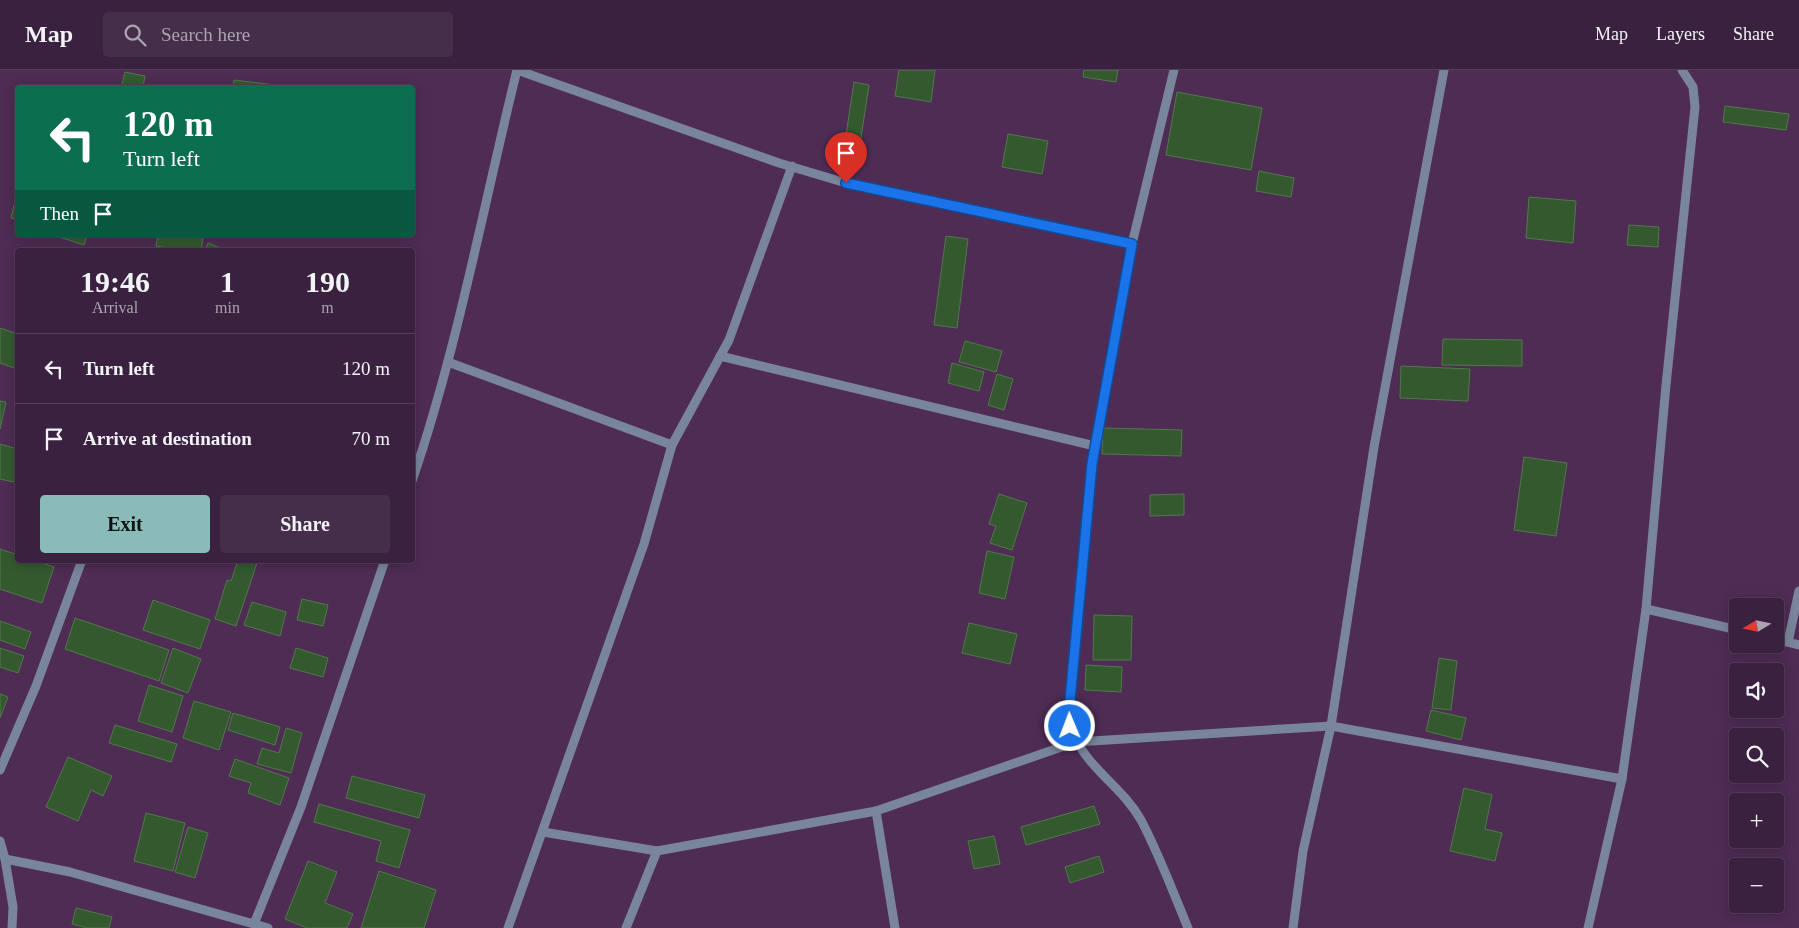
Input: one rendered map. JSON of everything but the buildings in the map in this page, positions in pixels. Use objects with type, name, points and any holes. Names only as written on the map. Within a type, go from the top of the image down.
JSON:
[{"type":"street","points":[[415,472],[430,430],[448,362],[517,70],[846,183],[1132,244]]},
{"type":"street","points":[[1174,70],[1132,244],[1095,446],[1069,711],[1070,726],[1076,742],[1104,778],[1124,797],[1140,818],[1188,928]]},
{"type":"street","points":[[1293,928],[1303,851],[1330,726],[1374,447],[1444,70]]},
{"type":"street","points":[[1588,928],[1622,779],[1646,609],[1666,385],[1695,107],[1693,88],[1682,70]]},
{"type":"street","points":[[508,928],[525,875],[543,832],[644,544],[672,445],[729,340],[792,166]]},
{"type":"street","points":[[720,356],[1095,446]]},
{"type":"street","points":[[448,362],[672,445]]},
{"type":"street","points":[[0,770],[36,686],[81,563]]},
{"type":"street","points":[[254,924],[301,807],[385,563]]},
{"type":"street","points":[[1788,642],[1799,591]]},
{"type":"street","points":[[1646,609],[1729,628]]},
{"type":"street","points":[[1784,641],[1799,645]]},
{"type":"street","points":[[543,832],[657,851],[876,811],[1076,742],[1330,726],[1622,779]]},
{"type":"street","points":[[876,811],[895,928]]},
{"type":"street","points":[[0,841],[13,907],[12,928]]},
{"type":"street","points":[[626,928],[657,851]]},
{"type":"street","points":[[2,858],[70,872],[268,928]]},
{"type":"route","points":[[846,183],[1107,237],[1132,244],[1092,464],[1069,711],[1070,726]]}]
